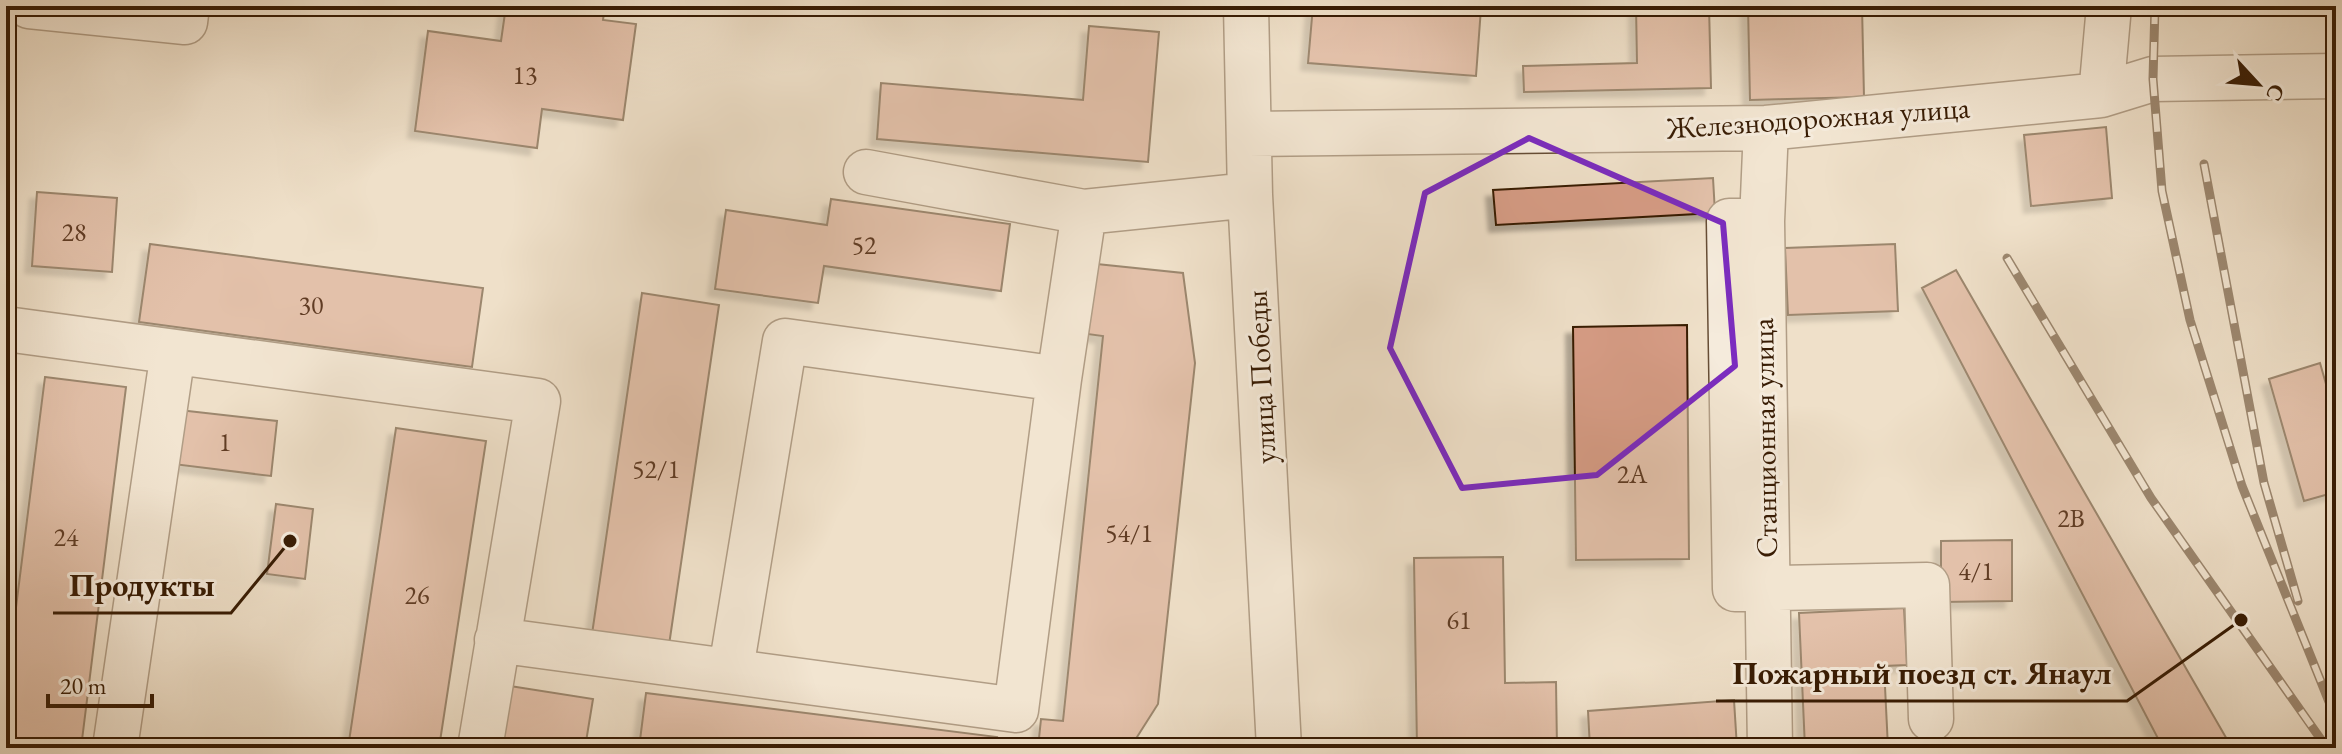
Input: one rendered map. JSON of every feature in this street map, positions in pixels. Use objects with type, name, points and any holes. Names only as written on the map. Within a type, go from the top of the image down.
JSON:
[{"type":"street","points":[[29,6],[185,22],[187,6]]},
{"type":"street","name":"улица Победы","points":[[1246,6],[1250,195],[1279,748]]},
{"type":"street","points":[[2101,95],[2109,6]]},
{"type":"street","name":"Железнодорожная улица","points":[[1249,134],[1766,128],[2101,95],[2153,79],[2336,76]]},
{"type":"street","name":"Станционная улица","points":[[1766,128],[1762,221],[1770,748]]},
{"type":"street","points":[[866,172],[1084,212],[1250,195]]},
{"type":"street","points":[[497,640],[731,669],[1016,710],[1084,212]]},
{"type":"street","points":[[6,329],[538,401],[480,748]]},
{"type":"street","points":[[731,669],[785,341],[1059,379]]},
{"type":"street","points":[[115,748],[173,352]]},
{"type":"street","points":[[1766,588],[1927,585],[1931,719]]},
{"type":"highlighted area","points":[[1529,138],[1723,223],[1735,366],[1597,475],[1462,488],[1390,348],[1425,193]]},
{"type":"building","points":[[506,6],[605,6],[603,20],[636,24],[623,120],[542,109],[537,148],[415,131],[428,31],[501,41]]},
{"type":"building","points":[[1313,6],[1481,8],[1476,76],[1308,63]]},
{"type":"building","points":[[1636,6],[1709,6],[1711,88],[1524,92],[1523,66],[1637,63]]},
{"type":"building","points":[[1748,6],[1862,6],[1864,97],[1750,100]]},
{"type":"building","points":[[1089,26],[1159,32],[1148,162],[877,139],[881,83],[1083,100]]},
{"type":"building","points":[[2106,127],[2112,198],[2031,206],[2024,135]]},
{"type":"building","points":[[1713,178],[1715,213],[1496,225],[1493,190]]},
{"type":"building","points":[[37,192],[117,198],[112,272],[32,266]]},
{"type":"building","points":[[831,199],[1010,224],[1001,291],[824,266],[818,303],[715,289],[726,210],[827,225]]},
{"type":"building","points":[[150,244],[483,288],[472,367],[139,322]]},
{"type":"building","points":[[1895,244],[1898,311],[1788,315],[1785,248]]},
{"type":"building","points":[[1087,263],[1183,273],[1195,363],[1158,704],[1130,748],[1038,748],[1041,719],[1063,721],[1103,336],[1080,333]]},
{"type":"building","points":[[1956,270],[2232,748],[2163,748],[1922,288]]},
{"type":"building","points":[[642,293],[719,305],[669,645],[592,634]]},
{"type":"building","points":[[1687,325],[1689,559],[1576,560],[1573,327]]},
{"type":"building","points":[[2320,363],[2328,391],[2336,389],[2336,492],[2304,501],[2269,379]]},
{"type":"building","points":[[45,377],[126,387],[81,748],[6,748],[6,687]]},
{"type":"building","points":[[179,410],[277,421],[271,476],[173,464]]},
{"type":"building","points":[[396,428],[486,441],[439,748],[348,748]]},
{"type":"building","points":[[276,504],[313,509],[305,579],[267,574]]},
{"type":"building","points":[[2012,540],[2012,601],[1941,602],[1941,541]]},
{"type":"building","points":[[1503,557],[1505,683],[1556,682],[1557,748],[1417,748],[1414,558]]},
{"type":"building","points":[[1904,608],[1907,665],[1884,666],[1888,748],[1805,748],[1799,613]]},
{"type":"building","points":[[510,686],[593,699],[585,748],[501,748]]},
{"type":"building","points":[[646,693],[997,737],[995,748],[639,748]]},
{"type":"building","points":[[1734,700],[1737,748],[1590,748],[1588,711]]},
{"type":"railway","points":[[2155,6],[2153,79],[2162,191],[2190,320],[2242,486],[2336,719]]},
{"type":"railway","points":[[2204,164],[2264,483],[2298,601]]},
{"type":"railway","points":[[2007,258],[2151,498],[2327,748]]},
{"type":"place","name":"Продукты","points":[[290,541]]},
{"type":"place","name":"Пожарный поезд ст. Янаул","points":[[2241,620]]}]
